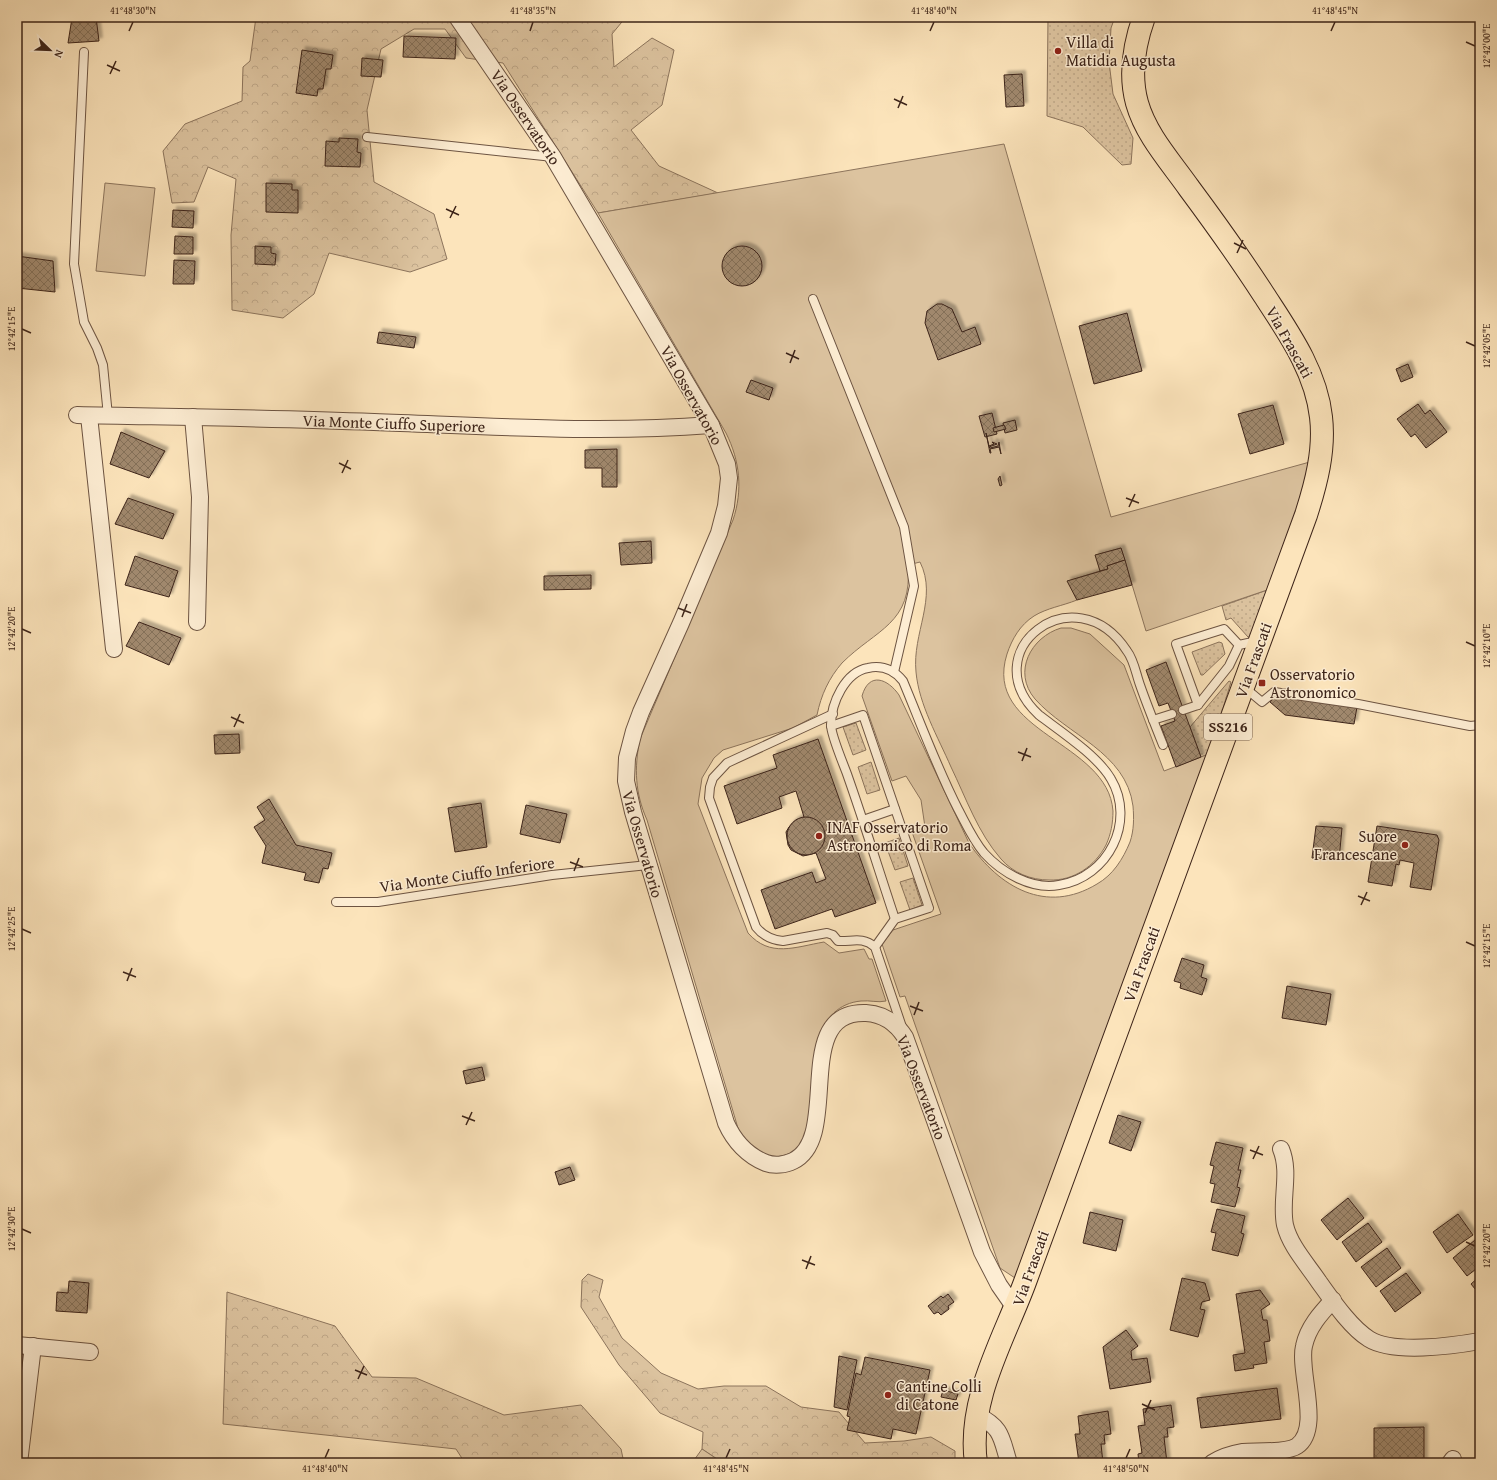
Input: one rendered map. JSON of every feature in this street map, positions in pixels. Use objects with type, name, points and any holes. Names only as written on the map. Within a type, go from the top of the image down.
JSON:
[{"type":"main road","name":"Via Frascati","points":[[976,1463],[974,1446],[977,1415],[988,1376],[1015,1308],[1243,687],[1249,643],[1312,495],[1321,448],[1320,409],[1311,379],[1292,338],[1227,239],[1157,144],[1147,127],[1138,104],[1133,73],[1136,46],[1144,17]]},
{"type":"street","name":"Via Osservatorio","points":[[458,17],[553,157],[711,425],[727,464],[728,492],[723,520],[681,623],[641,712],[627,758],[627,789],[648,865],[726,1123],[734,1137],[750,1153],[768,1163],[782,1164],[796,1160],[806,1148],[815,1126],[824,1044],[832,1028],[842,1018],[859,1013],[880,1015],[894,1024],[905,1037],[982,1252],[995,1278],[1015,1308]]},
{"type":"street","name":"Via Monte Ciuffo Superiore","points":[[114,649],[83,415],[260,418],[583,430],[668,428],[711,425]]},
{"type":"street","points":[[193,418],[200,497],[198,622]]},
{"type":"street","points":[[1281,1149],[1285,1164],[1283,1207],[1287,1230],[1299,1253],[1333,1300],[1363,1334],[1382,1345],[1409,1348],[1480,1341]]},
{"type":"street","points":[[1212,1463],[1222,1457],[1236,1453],[1293,1448],[1302,1441],[1307,1430],[1309,1417],[1302,1368],[1304,1347],[1313,1325],[1333,1300]]},
{"type":"street","points":[[17,1344],[90,1352]]},
{"type":"street","points":[[19,1463],[33,1346]]},
{"type":"street","points":[[977,1415],[998,1429],[1003,1440],[1009,1463]]},
{"type":"lane","points":[[84,52],[74,264],[84,322],[103,365],[108,416]]},
{"type":"lane","points":[[367,136],[553,157]]},
{"type":"lane","points":[[813,298],[904,527],[914,586],[894,672]]},
{"type":"lane","points":[[895,919],[831,726],[833,714],[843,684],[855,673],[871,667],[887,669],[894,672],[903,681],[949,791],[976,842],[1002,869],[1019,879],[1038,885],[1052,886],[1066,884],[1097,867],[1110,851],[1116,840],[1121,815],[1120,799],[1104,768],[1031,708],[1021,692],[1018,684],[1016,669],[1024,644],[1036,629],[1055,620],[1075,617],[1092,620],[1109,629],[1128,652],[1163,745]]},
{"type":"lane","points":[[1184,710],[1198,705],[1249,643],[1224,629],[1176,644],[1198,705]]},
{"type":"lane","points":[[1243,687],[1262,702],[1274,692],[1358,704],[1470,726],[1480,725]]},
{"type":"lane","points":[[833,714],[727,763],[713,778],[709,798],[756,927],[760,932],[770,939],[783,941],[827,933],[838,941],[860,939],[875,947],[905,1037]]},
{"type":"lane","points":[[1153,720],[1172,714]]},
{"type":"lane","points":[[831,726],[863,715],[929,908],[895,919],[875,947]]},
{"type":"lane","points":[[863,820],[895,809]]},
{"type":"lane","name":"Via Monte Ciuffo Inferiore","points":[[336,902],[378,902],[552,875],[648,865]]},
{"type":"green space","points":[[256,17],[626,17],[612,34],[614,67],[652,38],[674,50],[662,105],[631,130],[659,166],[718,193],[598,213],[503,63],[466,58],[445,29],[414,29],[381,49],[367,110],[374,182],[434,214],[447,259],[410,272],[329,253],[314,294],[283,318],[232,310],[231,235],[236,179],[208,167],[194,202],[172,203],[163,151],[185,124],[242,101],[243,67],[250,61]]},
{"type":"green space","points":[[1048,17],[1115,17],[1111,28],[1109,62],[1113,94],[1133,138],[1131,164],[1122,165],[1083,127],[1047,116]]},
{"type":"green space","points":[[1004,144],[1111,517],[1317,460],[1273,588],[1146,631],[1121,548],[1096,555],[1100,571],[1068,581],[1077,600],[1049,609],[1034,616],[1021,628],[1011,643],[1007,654],[1004,681],[1012,702],[1028,720],[1071,751],[1091,768],[1106,787],[1113,811],[1113,820],[1106,845],[1090,866],[1075,875],[1058,880],[1042,880],[1017,872],[1006,864],[993,849],[973,815],[930,721],[918,684],[916,672],[917,643],[926,602],[925,575],[920,562],[908,565],[908,585],[905,600],[898,613],[890,623],[855,651],[837,669],[826,687],[817,715],[793,728],[723,750],[714,758],[702,778],[698,804],[748,933],[756,941],[765,946],[774,948],[793,948],[824,942],[839,953],[864,949],[869,959],[872,959],[886,1001],[853,1002],[840,1008],[829,1018],[819,1038],[811,1129],[800,1150],[780,1156],[767,1156],[755,1150],[740,1135],[640,800],[636,770],[640,739],[733,520],[739,487],[737,465],[726,433],[598,213]]},
{"type":"green space","points":[[105,183],[155,188],[145,276],[96,271]]},
{"type":"green space","points":[[1273,588],[1256,636],[1248,637],[1231,618],[1226,620],[1222,606]]},
{"type":"green space","points":[[1061,628],[1071,628],[1090,634],[1124,665],[1164,771],[1209,754],[1015,1278],[1000,1268],[905,996],[900,997],[882,944],[893,930],[941,914],[912,832],[925,827],[921,800],[906,776],[892,781],[862,696],[865,688],[874,680],[884,682],[895,689],[969,843],[981,859],[994,872],[1025,892],[1042,896],[1060,897],[1078,893],[1103,880],[1113,871],[1121,860],[1131,838],[1133,806],[1128,787],[1119,772],[1107,758],[1048,712],[1035,699],[1028,689],[1025,678],[1025,667],[1028,657],[1041,639]]},
{"type":"green space","points":[[1219,642],[1222,643],[1225,654],[1203,675],[1201,675],[1192,652]]},
{"type":"green space","points":[[1229,681],[1231,682],[1209,754],[1201,757],[1190,727]]},
{"type":"green space","points":[[856,723],[866,750],[853,755],[843,727]]},
{"type":"green space","points":[[871,762],[880,790],[867,794],[858,767]]},
{"type":"green space","points":[[899,838],[908,866],[895,870],[885,843]]},
{"type":"green space","points":[[913,878],[922,905],[910,910],[900,882]]},
{"type":"green space","points":[[588,1274],[603,1280],[599,1297],[622,1338],[661,1373],[698,1389],[724,1386],[766,1386],[801,1407],[839,1412],[865,1443],[904,1441],[931,1437],[955,1451],[955,1463],[723,1463],[702,1449],[703,1432],[660,1413],[619,1365],[581,1307],[582,1280]]},
{"type":"green space","points":[[227,1292],[335,1326],[372,1377],[416,1378],[504,1415],[581,1405],[621,1449],[624,1463],[465,1463],[456,1449],[223,1424]]},
{"type":"green space","points":[[702,1449],[723,1463],[692,1463]]},
{"type":"building","points":[[96,17],[99,41],[68,43],[72,18]]},
{"type":"building","points":[[404,36],[456,38],[455,59],[403,57]]},
{"type":"building","points":[[302,50],[333,55],[331,69],[326,69],[323,89],[318,89],[317,96],[296,93]]},
{"type":"building","points":[[362,58],[383,60],[381,77],[361,76]]},
{"type":"building","points":[[1022,74],[1024,106],[1006,107],[1004,75]]},
{"type":"building","points":[[339,138],[358,139],[357,152],[361,153],[360,167],[325,166],[326,141],[339,142]]},
{"type":"building","points":[[266,183],[292,184],[292,190],[298,190],[298,213],[266,212]]},
{"type":"building","points":[[173,210],[194,211],[193,228],[172,227]]},
{"type":"building","points":[[175,236],[193,237],[193,254],[174,254]]},
{"type":"building","points":[[255,246],[271,247],[271,253],[276,254],[275,265],[255,264]]},
{"type":"building","points":[[742,246],[750,248],[756,252],[760,258],[762,266],[760,274],[756,280],[750,284],[742,286],[734,284],[728,280],[724,274],[722,266],[724,258],[728,252],[734,248]]},
{"type":"building","points":[[17,256],[53,261],[55,292],[17,288]]},
{"type":"building","points":[[174,260],[195,261],[194,284],[173,284]]},
{"type":"building","points":[[937,304],[942,304],[952,309],[962,332],[975,327],[981,344],[938,360],[925,323],[927,311]]},
{"type":"building","points":[[1127,313],[1142,371],[1094,384],[1079,326]]},
{"type":"building","points":[[379,332],[416,337],[414,348],[377,343]]},
{"type":"building","points":[[1408,364],[1413,377],[1401,382],[1396,369]]},
{"type":"building","points":[[751,380],[773,388],[769,400],[746,392]]},
{"type":"building","points":[[1418,404],[1425,414],[1430,410],[1447,432],[1426,448],[1415,434],[1411,437],[1397,419]]},
{"type":"building","points":[[1273,405],[1284,444],[1250,454],[1238,414]]},
{"type":"building","points":[[992,413],[997,434],[985,437],[979,416]]},
{"type":"building","points":[[1015,420],[1017,430],[1005,433],[1003,423]]},
{"type":"building","points":[[1004,425],[1006,429],[994,432],[993,428]]},
{"type":"building","points":[[121,432],[165,451],[149,478],[110,464]]},
{"type":"building","points":[[986,433],[989,446],[994,444],[992,442],[997,444],[989,447],[998,446],[999,442],[1001,454],[999,447],[990,449],[990,453]]},
{"type":"building","points":[[617,449],[617,487],[602,487],[602,468],[585,468],[585,450]]},
{"type":"building","points":[[1000,476],[1002,485],[1000,486],[998,479]]},
{"type":"building","points":[[128,498],[174,514],[163,539],[115,524]]},
{"type":"building","points":[[651,541],[652,563],[621,565],[619,543]]},
{"type":"building","points":[[1121,548],[1125,560],[1107,566],[1108,569],[1100,571],[1095,555]]},
{"type":"building","points":[[135,556],[178,571],[169,597],[125,585]]},
{"type":"building","points":[[1125,560],[1132,585],[1077,600],[1067,581],[1108,569],[1107,566]]},
{"type":"building","points":[[591,575],[591,589],[544,590],[544,576]]},
{"type":"building","points":[[139,622],[181,638],[169,665],[126,646]]},
{"type":"building","points":[[1166,662],[1201,757],[1176,767],[1161,726],[1175,721],[1168,703],[1159,706],[1146,670]]},
{"type":"building","points":[[1276,696],[1357,707],[1354,724],[1285,715],[1270,702]]},
{"type":"building","points":[[239,734],[240,753],[215,754],[214,735]]},
{"type":"building","name":"INAF Osservatorio Astronomico di Roma","points":[[818,739],[876,903],[835,917],[832,909],[775,929],[761,890],[812,872],[816,883],[826,879],[816,853],[803,856],[791,850],[788,845],[786,832],[796,820],[804,817],[796,791],[779,797],[782,808],[737,824],[724,786],[777,768],[773,755]]},
{"type":"building","points":[[269,799],[296,845],[332,853],[328,869],[323,868],[319,883],[304,880],[306,873],[262,863],[266,846],[254,827],[265,820],[257,807]]},
{"type":"building","points":[[481,803],[487,847],[455,852],[448,808]]},
{"type":"building","points":[[526,805],[567,814],[560,843],[520,834]]},
{"type":"building","points":[[802,817],[810,817],[820,822],[824,829],[824,843],[820,850],[810,855],[802,855],[792,850],[790,847],[787,840],[787,832],[792,822],[795,820]]},
{"type":"building","points":[[1316,826],[1342,828],[1339,860],[1312,858]]},
{"type":"building","points":[[1377,826],[1437,835],[1439,840],[1431,890],[1410,887],[1414,863],[1400,860],[1399,865],[1396,864],[1392,886],[1368,882]]},
{"type":"building","points":[[1182,958],[1204,965],[1201,977],[1207,979],[1202,995],[1180,988],[1181,983],[1174,981]]},
{"type":"building","points":[[1287,986],[1331,994],[1326,1025],[1282,1018]]},
{"type":"building","points":[[482,1067],[485,1080],[466,1084],[463,1071]]},
{"type":"building","points":[[1118,1115],[1141,1122],[1131,1151],[1109,1143]]},
{"type":"building","points":[[1216,1142],[1243,1148],[1238,1170],[1241,1170],[1237,1187],[1240,1188],[1235,1207],[1211,1202],[1215,1184],[1210,1183],[1214,1166],[1210,1165]]},
{"type":"building","points":[[570,1167],[575,1180],[559,1185],[555,1172]]},
{"type":"building","points":[[1348,1198],[1364,1218],[1337,1240],[1321,1220]]},
{"type":"building","points":[[1217,1209],[1245,1216],[1241,1233],[1244,1234],[1238,1256],[1212,1250],[1216,1233],[1211,1232]]},
{"type":"building","points":[[1090,1212],[1123,1220],[1116,1251],[1083,1243]]},
{"type":"building","points":[[1458,1214],[1473,1235],[1447,1253],[1433,1232]]},
{"type":"building","points":[[1368,1223],[1382,1242],[1356,1262],[1342,1242]]},
{"type":"building","points":[[1475,1240],[1480,1246],[1480,1266],[1467,1276],[1453,1258]]},
{"type":"building","points":[[1387,1248],[1401,1268],[1376,1287],[1361,1267]]},
{"type":"building","points":[[1406,1273],[1421,1293],[1395,1312],[1380,1291]]},
{"type":"building","points":[[1480,1276],[1480,1295],[1471,1284]]},
{"type":"building","points":[[1182,1278],[1205,1283],[1210,1300],[1202,1302],[1200,1309],[1205,1310],[1198,1337],[1170,1330]]},
{"type":"building","points":[[69,1281],[89,1283],[87,1313],[56,1311],[57,1292],[68,1293]]},
{"type":"building","points":[[1260,1290],[1270,1304],[1261,1310],[1263,1320],[1267,1320],[1270,1341],[1264,1342],[1267,1363],[1253,1365],[1254,1368],[1235,1371],[1233,1355],[1245,1353],[1236,1294]]},
{"type":"building","points":[[948,1294],[954,1302],[948,1306],[949,1309],[941,1315],[938,1312],[934,1314],[928,1306],[941,1296],[943,1298]]},
{"type":"building","points":[[1126,1330],[1138,1346],[1131,1351],[1132,1360],[1147,1358],[1151,1382],[1110,1389],[1103,1347]]},
{"type":"building","points":[[839,1356],[857,1360],[847,1410],[834,1407]]},
{"type":"building","name":"Cantine Colli di Catone","points":[[865,1357],[930,1370],[916,1434],[893,1429],[891,1439],[847,1430],[850,1417],[847,1416],[856,1373],[861,1375]]},
{"type":"building","points":[[1277,1388],[1281,1419],[1201,1428],[1197,1398]]},
{"type":"building","points":[[943,1390],[958,1394],[956,1400],[941,1397]]},
{"type":"building","points":[[1171,1405],[1174,1427],[1167,1428],[1168,1437],[1164,1437],[1167,1463],[1139,1463],[1138,1454],[1142,1453],[1138,1426],[1145,1425],[1143,1409]]},
{"type":"building","points":[[1108,1411],[1111,1434],[1104,1435],[1105,1444],[1101,1444],[1103,1463],[1079,1463],[1075,1434],[1080,1434],[1078,1416]]},
{"type":"building","points":[[1424,1427],[1424,1463],[1374,1463],[1374,1428]]},
{"type":"place","name":"Villa di Matidia Augusta","points":[[1058,51]]},
{"type":"place","name":"Osservatorio Astronomico","points":[[1262,683]]},
{"type":"place","name":"INAF Osservatorio Astronomico di Roma","points":[[819,836]]},
{"type":"place","name":"Suore Francescane","points":[[1405,845]]},
{"type":"place","name":"Cantine Colli di Catone","points":[[888,1395]]}]
